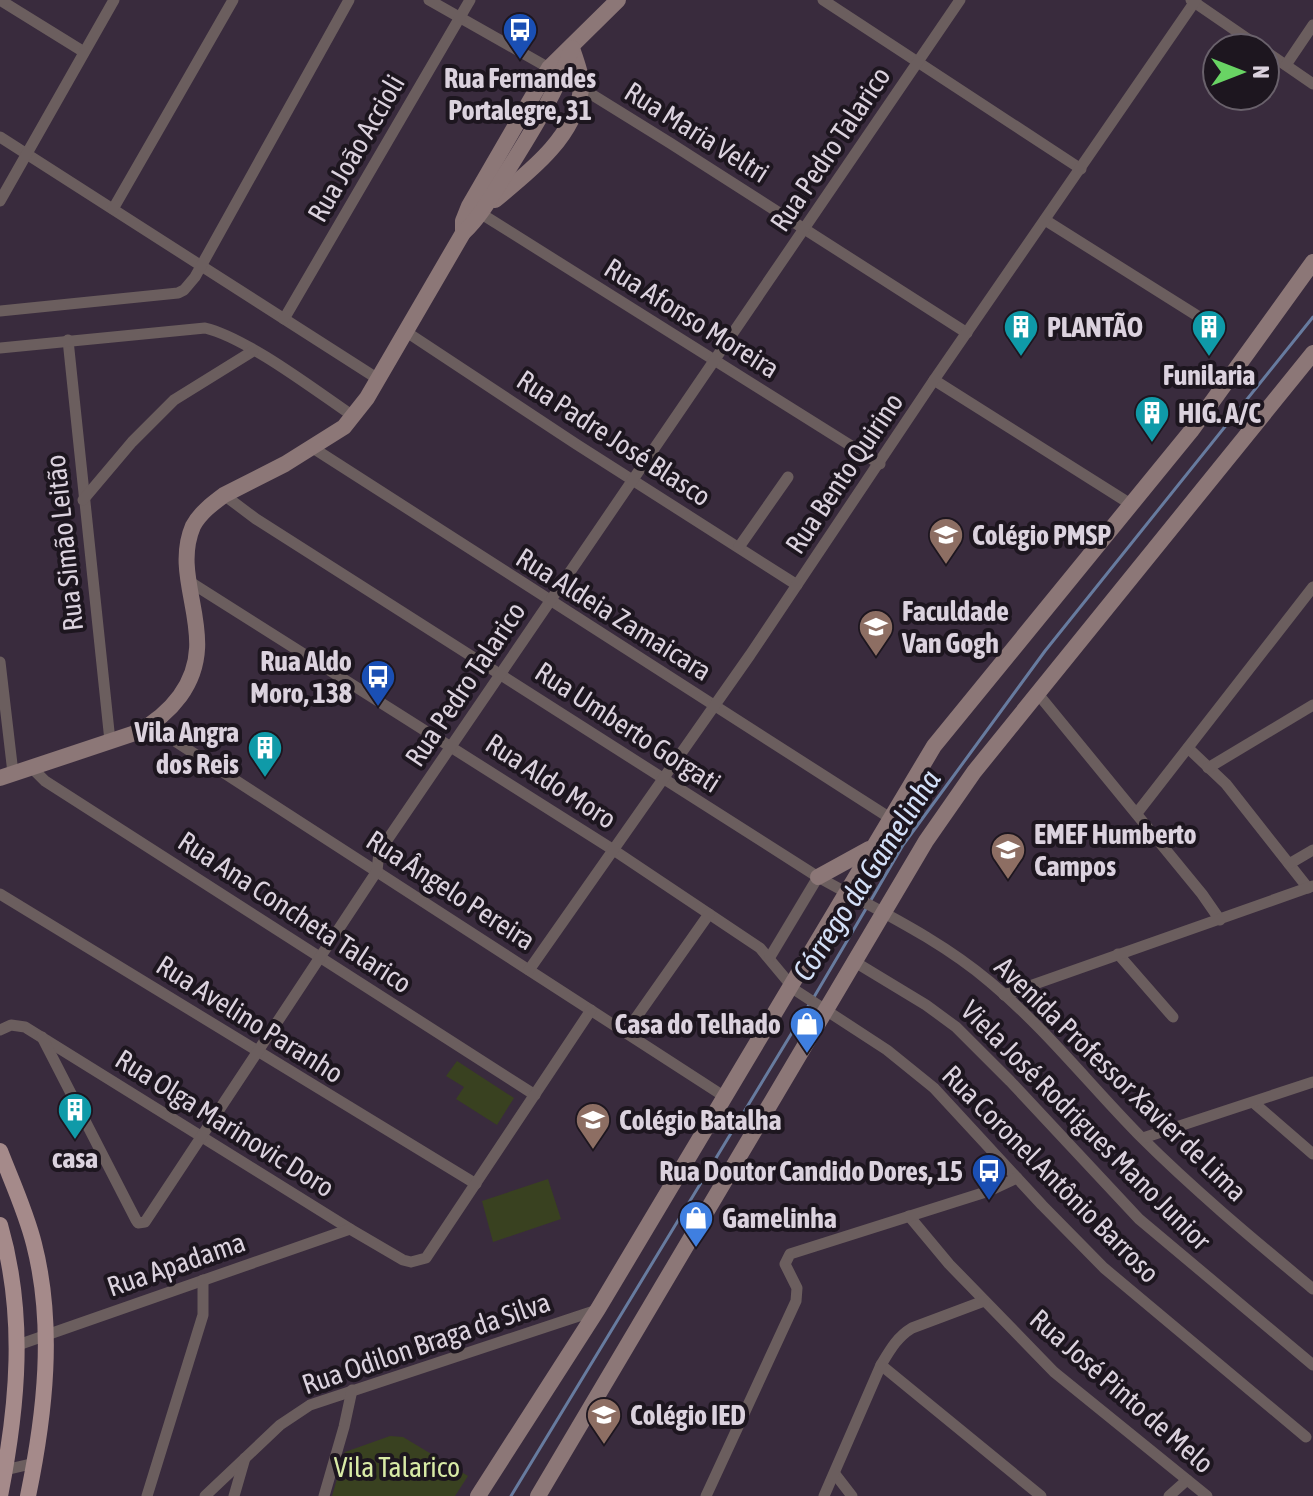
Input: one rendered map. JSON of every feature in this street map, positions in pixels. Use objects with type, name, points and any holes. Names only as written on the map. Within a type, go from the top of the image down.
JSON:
[{"type":"main road","points":[[463,233],[463,221],[469,206],[556,72],[572,48],[618,0]]},
{"type":"main road","points":[[6,775],[150,725],[177,700],[196,667],[198,643],[188,550],[194,525],[209,506],[224,495],[313,448],[335,434],[353,416],[463,233],[480,213],[553,147],[572,117],[581,88],[572,48]]},
{"type":"main road","points":[[480,213],[556,72]]},
{"type":"main road","points":[[478,1496],[598,1309],[850,894],[874,846],[934,746],[1192,430],[1313,262]]},
{"type":"main road","points":[[538,1496],[822,1008],[855,962],[880,909],[926,841],[974,772],[1313,353]]},
{"type":"main road","points":[[818,877],[874,846]]},
{"type":"main road","points":[[0,1151],[35,1246],[45,1334],[42,1408],[28,1496]]},
{"type":"main road","points":[[0,1225],[15,1300],[18,1345],[15,1406],[0,1496]]},
{"type":"street","points":[[0,0],[84,52]]},
{"type":"street","points":[[0,201],[114,0]]},
{"type":"street","points":[[113,209],[233,0]]},
{"type":"street","points":[[0,311],[178,293],[190,285],[349,0]]},
{"type":"street","name":"Rua Maria Veltri","points":[[429,0],[556,72],[967,333]]},
{"type":"street","name":"Rua João Accioli","points":[[284,319],[470,0]]},
{"type":"street","points":[[823,0],[1081,169]]},
{"type":"street","name":"Rua Pedro Talarico","points":[[42,1037],[138,1223],[145,1222],[377,871],[379,852],[960,0]]},
{"type":"street","points":[[1194,1],[1239,32]]},
{"type":"street","name":"Rua Bento Quirino","points":[[529,970],[797,585],[1194,1]]},
{"type":"street","points":[[1286,65],[1313,25]]},
{"type":"street","points":[[1281,62],[1313,84]]},
{"type":"street","points":[[0,137],[378,379]]},
{"type":"street","name":"Rua Afonso Moreira","points":[[480,213],[880,464]]},
{"type":"street","points":[[1045,220],[1204,320]]},
{"type":"street","points":[[0,348],[205,328],[221,333],[253,351],[353,416]]},
{"type":"street","name":"Rua Padre José Blasco","points":[[405,331],[797,585]]},
{"type":"street","name":"Rua Simão Leitão","points":[[68,340],[110,741]]},
{"type":"street","points":[[83,500],[164,409],[253,351]]},
{"type":"street","points":[[934,380],[1132,505]]},
{"type":"street","name":"Rua Aldeia Zamaicara","points":[[313,448],[890,818]]},
{"type":"street","points":[[739,547],[788,477]]},
{"type":"street","name":"Rua Umberto Gorgati","points":[[224,495],[256,519],[818,877],[850,894]]},
{"type":"street","name":"Rua Aldo Moro","points":[[190,582],[612,849],[709,914],[770,957],[793,988]]},
{"type":"street","points":[[1137,813],[1313,587]]},
{"type":"street","points":[[0,662],[6,775]]},
{"type":"street","points":[[1038,694],[1137,813],[1220,920]]},
{"type":"street","points":[[1208,768],[1313,705]]},
{"type":"street","name":"Rua Ângelo Pereira","points":[[150,725],[725,1097]]},
{"type":"street","points":[[1004,995],[1310,887],[1226,784],[1188,748]]},
{"type":"street","name":"Rua Ana Concheta Talarico","points":[[31,767],[45,781],[535,1095]]},
{"type":"street","points":[[1289,864],[1313,850]]},
{"type":"street","points":[[770,957],[818,877]]},
{"type":"street","name":"Rua Avelino Paranho","points":[[0,894],[476,1184]]},
{"type":"street","name":"Avenida Professor Xavier de Lima","points":[[850,894],[960,959],[1004,995],[1201,1194],[1313,1289]]},
{"type":"street","points":[[0,909],[14,902]]},
{"type":"street","points":[[626,1032],[709,914]]},
{"type":"street","points":[[1118,954],[1173,1017]]},
{"type":"street","name":"Viela José Rodrigues Mano Junior","points":[[855,962],[956,1027],[1139,1219],[1313,1365]]},
{"type":"street","name":"Rua Coronel Antônio Barroso","points":[[793,988],[887,1050],[925,1080],[1104,1268],[1306,1437]]},
{"type":"street","points":[[476,1184],[591,1010]]},
{"type":"street","name":"Rua Olga Marinovic Doro","points":[[0,1030],[18,1024],[42,1037],[403,1260],[426,1258],[476,1184]]},
{"type":"street","points":[[1143,1138],[1313,1082]]},
{"type":"street","points":[[1254,1103],[1313,1154]]},
{"type":"street","points":[[706,1496],[796,1301],[797,1288],[786,1269],[786,1259],[795,1251],[989,1191],[1017,1178]]},
{"type":"street","name":"Rua José Pinto de Melo","points":[[909,1216],[984,1301],[1054,1372],[1207,1496]]},
{"type":"street","name":"Rua Apadama","points":[[18,1345],[350,1229]]},
{"type":"street","points":[[147,1496],[199,1330],[205,1296],[203,1280]]},
{"type":"street","points":[[824,1496],[881,1365],[902,1334],[984,1301]]},
{"type":"street","name":"Rua Odilon Braga da Silva","points":[[205,1496],[294,1414],[310,1405],[598,1309]]},
{"type":"street","points":[[881,1365],[1041,1496]]},
{"type":"street","points":[[324,1496],[352,1390]]},
{"type":"street","points":[[234,1496],[245,1458]]},
{"type":"street","points":[[3,1470],[35,1463]]},
{"type":"street","points":[[835,1474],[852,1496]]},
{"type":"street","points":[[1169,1496],[1187,1480]]},
{"type":"green space","points":[[457,1061],[514,1098],[497,1125],[456,1099],[464,1087],[446,1076]]},
{"type":"green space","points":[[548,1179],[561,1219],[493,1242],[482,1201]]},
{"type":"green space","name":"Vila Talarico","points":[[390,1436],[403,1437],[468,1476],[455,1496],[332,1496],[345,1452]]},
{"type":"waterway","name":"Córrego da Gamelinha","points":[[871,900],[903,845],[1045,651],[1313,317]]},
{"type":"waterway","name":"Córrego da Gamelinha","points":[[814,997],[867,907]]},
{"type":"waterway","name":"Córrego da Gamelinha","points":[[511,1496],[810,1003]]},
{"type":"place","name":"Rua Fernandes Portalegre, 31","points":[[520,61]]},
{"type":"place","name":"PLANTÃO","points":[[1021,358]]},
{"type":"place","name":"Funilaria","points":[[1209,358]]},
{"type":"place","name":"HIG. A/C","points":[[1152,444]]},
{"type":"place","name":"Colégio PMSP","points":[[946,566]]},
{"type":"place","name":"Faculdade Van Gogh","points":[[876,658]]},
{"type":"place","name":"Rua Aldo Moro, 138","points":[[378,708]]},
{"type":"place","name":"Vila Angra dos Reis","points":[[265,779]]},
{"type":"place","name":"EMEF Humberto Campos","points":[[1008,881]]},
{"type":"place","name":"Casa do Telhado","points":[[807,1055]]},
{"type":"place","name":"casa","points":[[75,1141]]},
{"type":"place","name":"Colégio Batalha","points":[[593,1151]]},
{"type":"place","name":"Rua Doutor Candido Dores, 15","points":[[989,1202]]},
{"type":"place","name":"Gamelinha","points":[[696,1249]]},
{"type":"place","name":"Colégio IED","points":[[604,1446]]}]
